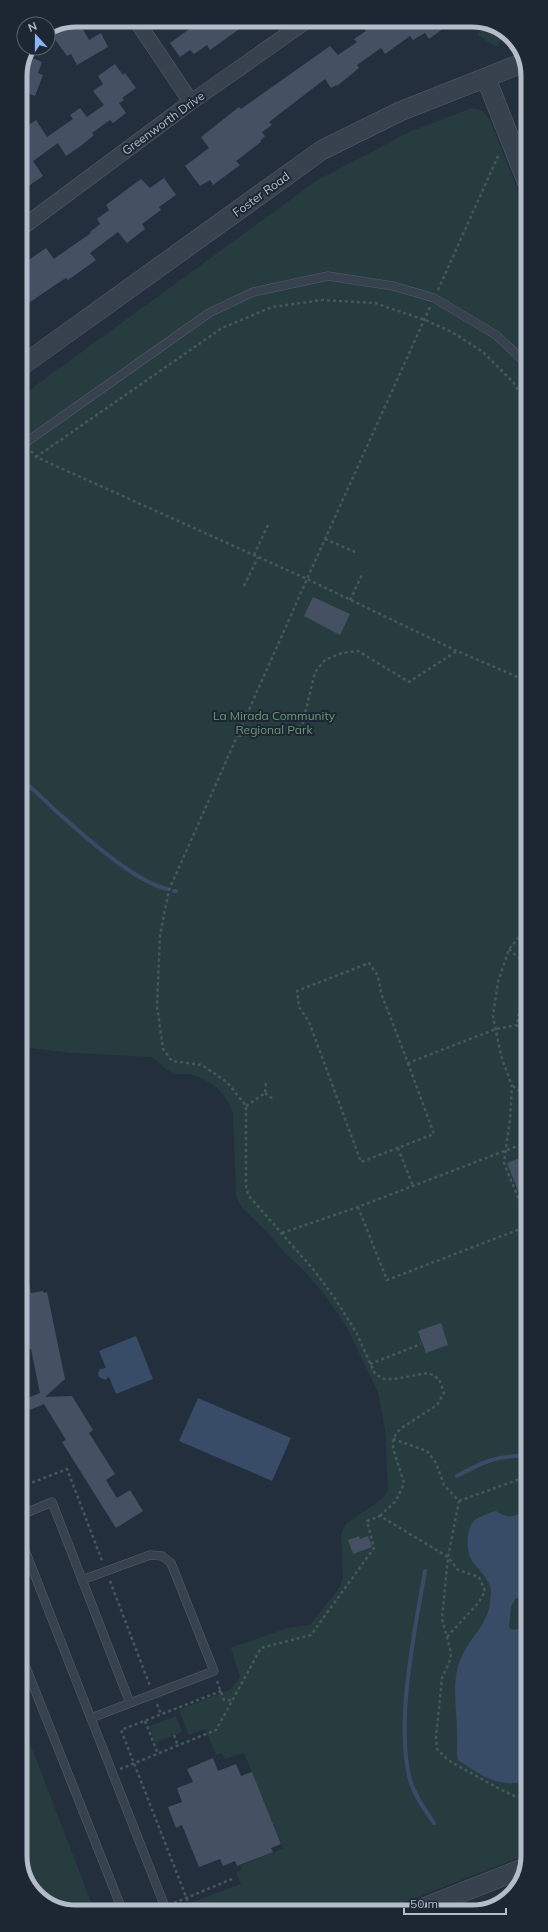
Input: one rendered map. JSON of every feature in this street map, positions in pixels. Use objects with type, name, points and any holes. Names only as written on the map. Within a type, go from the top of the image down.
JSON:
[{"type":"street","points":[[141,27],[191,102]]},
{"type":"street","name":"Greenworth Drive","points":[[27,224],[191,102],[298,27]]},
{"type":"street","name":"Foster Road","points":[[27,362],[322,150],[401,111],[519,64]]},
{"type":"street","points":[[486,78],[521,167]]},
{"type":"street","points":[[434,1905],[518,1870]]},
{"type":"lane","points":[[27,442],[209,313],[253,292],[328,276],[392,286],[434,298],[496,335],[521,358]]},
{"type":"lane","points":[[27,1512],[52,1502],[130,1703]]},
{"type":"lane","points":[[27,1555],[164,1905]]},
{"type":"lane","points":[[82,1580],[150,1555],[162,1556],[171,1563],[214,1671],[91,1718]]},
{"type":"lane","points":[[27,1670],[120,1905]]},
{"type":"path","points":[[112,1772],[216,1730],[261,1648],[311,1635],[374,1548],[367,1521],[380,1516],[396,1501],[404,1483],[393,1448],[393,1439],[400,1429],[437,1405],[444,1393],[439,1379],[429,1373],[384,1379],[375,1374],[356,1332],[334,1297],[282,1232],[248,1195],[246,1186],[246,1106],[227,1082],[202,1065],[172,1061],[163,1049],[157,1006],[160,935],[169,890],[239,736],[307,579],[500,152]]},
{"type":"path","points":[[521,395],[513,382],[482,352],[452,332],[425,320],[375,303],[322,300],[272,307],[222,328],[36,457],[307,579],[457,651],[521,678]]},
{"type":"path","points":[[254,555],[269,523]]},
{"type":"path","points":[[325,539],[355,552]]},
{"type":"path","points":[[244,586],[258,557]]},
{"type":"path","points":[[350,600],[362,575]]},
{"type":"path","points":[[239,736],[302,726],[315,672],[325,660],[342,653],[358,651],[409,682],[457,651]]},
{"type":"path","points":[[521,935],[509,949],[498,982],[493,1016],[502,1056],[512,1086],[510,1119],[504,1152],[504,1162],[521,1204]]},
{"type":"path","points":[[509,949],[521,960]]},
{"type":"path","points":[[369,963],[378,976],[382,993],[408,1063],[434,1134],[361,1162],[309,1022],[299,1007],[297,991],[369,963]]},
{"type":"path","points":[[517,1025],[521,1002]]},
{"type":"path","points":[[408,1063],[496,1029],[517,1025],[521,1028]]},
{"type":"path","points":[[246,1106],[265,1093],[266,1083]]},
{"type":"path","points":[[512,1086],[521,1093]]},
{"type":"path","points":[[265,1093],[274,1100]]},
{"type":"path","points":[[282,1232],[358,1207],[521,1145]]},
{"type":"path","points":[[398,1148],[413,1186]]},
{"type":"path","points":[[358,1207],[386,1280],[521,1229]]},
{"type":"path","points":[[370,1364],[421,1344]]},
{"type":"path","points":[[393,1439],[427,1451],[436,1463],[444,1485],[459,1501]]},
{"type":"path","points":[[27,1485],[67,1469],[103,1563]]},
{"type":"path","points":[[459,1501],[521,1479]]},
{"type":"path","points":[[459,1501],[448,1557],[442,1619],[451,1658],[442,1678],[436,1737],[437,1749],[448,1760],[496,1787],[514,1796],[521,1796]]},
{"type":"path","points":[[380,1516],[448,1557],[458,1570],[479,1577],[485,1591],[478,1602],[447,1638]]},
{"type":"path","points":[[110,1580],[150,1686]]},
{"type":"path","points":[[189,1905],[121,1730],[221,1692],[224,1700],[233,1700]]},
{"type":"path","points":[[156,1702],[161,1714]]},
{"type":"path","points":[[145,1721],[158,1754]]},
{"type":"path","points":[[174,1735],[178,1746]]},
{"type":"path","points":[[173,1905],[186,1898],[232,1879]]},
{"type":"green space","points":[[481,28],[491,31],[502,38],[497,47],[477,35]]},
{"type":"green space","name":"La Mirada Community Regional Park","points":[[472,108],[483,111],[490,120],[521,198],[521,1857],[397,1905],[191,1905],[190,1903],[241,1884],[236,1873],[242,1870],[240,1866],[283,1848],[244,1753],[225,1759],[222,1753],[216,1755],[205,1729],[189,1735],[179,1710],[231,1689],[240,1677],[231,1648],[287,1628],[310,1625],[340,1587],[343,1577],[341,1534],[346,1524],[383,1498],[388,1490],[386,1436],[378,1392],[345,1324],[324,1294],[306,1273],[242,1208],[236,1196],[233,1113],[228,1101],[217,1088],[204,1079],[191,1074],[177,1074],[167,1070],[152,1057],[72,1053],[27,1048],[27,392],[316,181],[411,131]]},
{"type":"green space","points":[[176,1716],[182,1732],[155,1743],[149,1726]]},
{"type":"green space","points":[[27,1736],[92,1905],[73,1905],[57,1901],[44,1893],[37,1886],[30,1871],[27,1856]]},
{"type":"water","points":[[136,1336],[153,1379],[116,1394],[109,1377],[105,1380],[99,1377],[98,1373],[100,1369],[106,1368],[99,1351]]},
{"type":"water","points":[[198,1398],[291,1438],[272,1481],[179,1441]]},
{"type":"water","points":[[496,1511],[505,1516],[521,1513],[521,1597],[515,1599],[511,1607],[509,1627],[513,1630],[518,1629],[521,1635],[521,1782],[508,1783],[499,1782],[483,1776],[458,1760],[455,1683],[459,1663],[463,1654],[486,1618],[491,1593],[491,1588],[486,1578],[469,1555],[469,1529],[474,1521]]},
{"type":"building","points":[[74,27],[82,27],[89,40],[101,33],[108,47],[77,65],[71,54],[67,56],[56,41],[56,32],[67,28],[69,30]]},
{"type":"building","points":[[192,27],[242,27],[210,50],[207,45],[194,54],[190,50],[180,57],[170,43]]},
{"type":"building","points":[[363,27],[445,27],[429,39],[425,33],[413,40],[410,36],[385,54],[381,48],[357,65],[359,68],[337,86],[336,85],[331,88],[325,79],[269,122],[272,125],[262,132],[265,136],[260,141],[261,142],[236,161],[240,165],[213,185],[210,180],[200,186],[185,166],[209,148],[201,137],[239,107],[241,109],[330,46],[338,55],[357,42],[354,39],[366,31]]},
{"type":"building","points":[[31,57],[42,62],[38,73],[43,75],[35,96],[27,93],[27,76]]},
{"type":"building","points":[[115,64],[123,75],[125,73],[136,88],[122,98],[124,100],[119,103],[126,113],[113,123],[110,120],[92,133],[94,135],[82,145],[66,156],[58,143],[33,161],[43,176],[27,187],[27,126],[36,120],[47,137],[73,119],[70,115],[80,108],[87,117],[104,105],[93,91],[103,84],[98,76]]},
{"type":"building","points":[[164,178],[176,195],[159,207],[161,210],[142,224],[145,229],[127,243],[118,232],[90,253],[96,260],[68,280],[66,278],[27,304],[27,261],[46,248],[54,259],[91,233],[90,232],[100,224],[97,219],[109,210],[106,205],[141,179],[150,188]]},
{"type":"building","points":[[313,597],[350,614],[340,635],[304,616]]},
{"type":"building","points":[[521,1158],[521,1199],[507,1163]]},
{"type":"building","points":[[27,1272],[31,1293],[43,1291],[44,1293],[47,1292],[65,1379],[45,1397],[72,1396],[93,1430],[89,1433],[115,1474],[106,1480],[117,1498],[130,1490],[143,1511],[116,1528],[62,1442],[66,1440],[44,1404],[30,1410],[27,1403],[27,1398],[40,1393],[31,1349],[27,1350]]},
{"type":"building","points":[[441,1323],[448,1345],[426,1353],[418,1331]]},
{"type":"building","points":[[359,1536],[360,1539],[368,1536],[372,1547],[353,1554],[348,1540]]},
{"type":"building","points":[[213,1758],[218,1771],[236,1764],[241,1776],[252,1772],[281,1844],[271,1848],[273,1852],[237,1866],[235,1861],[223,1866],[220,1859],[199,1867],[182,1825],[176,1828],[168,1807],[182,1802],[177,1788],[193,1782],[187,1769]]},
{"type":"waterway","points":[[27,785],[108,856],[139,877],[167,889]]},
{"type":"waterway","points":[[457,1476],[491,1460],[521,1456]]},
{"type":"waterway","points":[[425,1571],[408,1678],[405,1706],[405,1734],[406,1760],[411,1783],[418,1799],[434,1823]]}]
